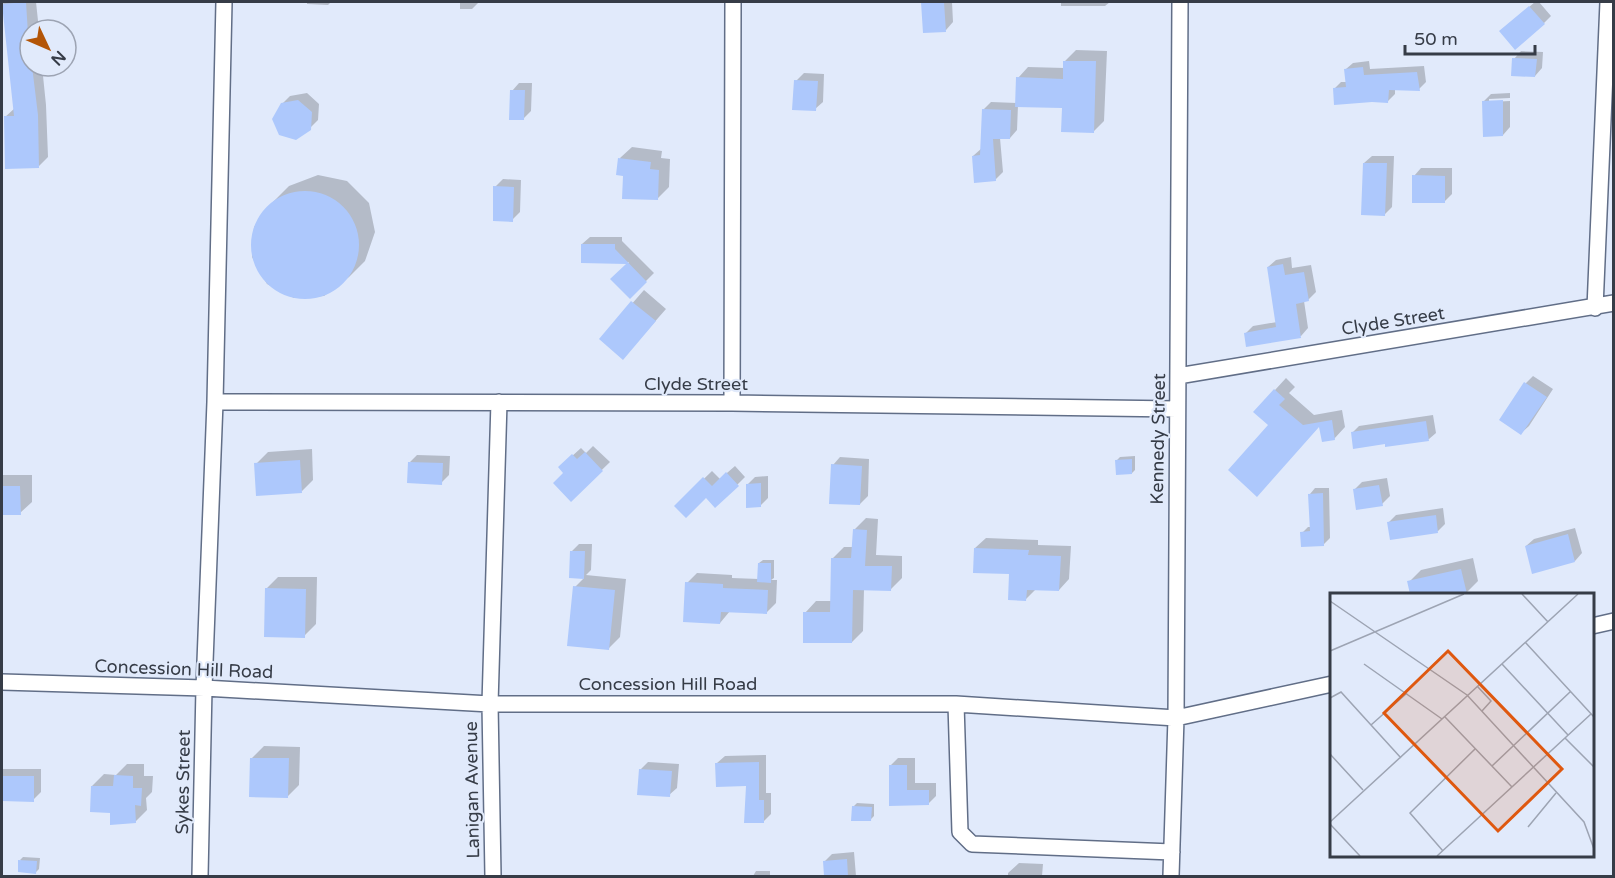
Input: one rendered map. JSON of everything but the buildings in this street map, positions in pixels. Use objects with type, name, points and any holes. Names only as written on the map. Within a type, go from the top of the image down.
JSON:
[{"type":"street","name":"Sykes Street","points":[[200,876],[204,688],[215,402],[224,2]]},
{"type":"street","points":[[732,403],[734,2]]},
{"type":"street","name":"Kennedy Street","points":[[1171,876],[1176,718],[1180,2]]},
{"type":"street","points":[[1595,308],[1608,2]]},
{"type":"street","name":"Clyde Street","points":[[1178,376],[1614,303]]},
{"type":"street","name":"Clyde Street","points":[[215,402],[732,403],[1177,409]]},
{"type":"street","name":"Lanigan Avenue","points":[[493,876],[490,704],[499,402]]},
{"type":"street","points":[[1594,626],[1614,621]]},
{"type":"street","name":"Concession Hill Road","points":[[2,682],[204,688],[490,704],[956,704],[1176,718],[1330,684]]},
{"type":"street","points":[[956,704],[960,832],[972,844],[1172,852]]}]
